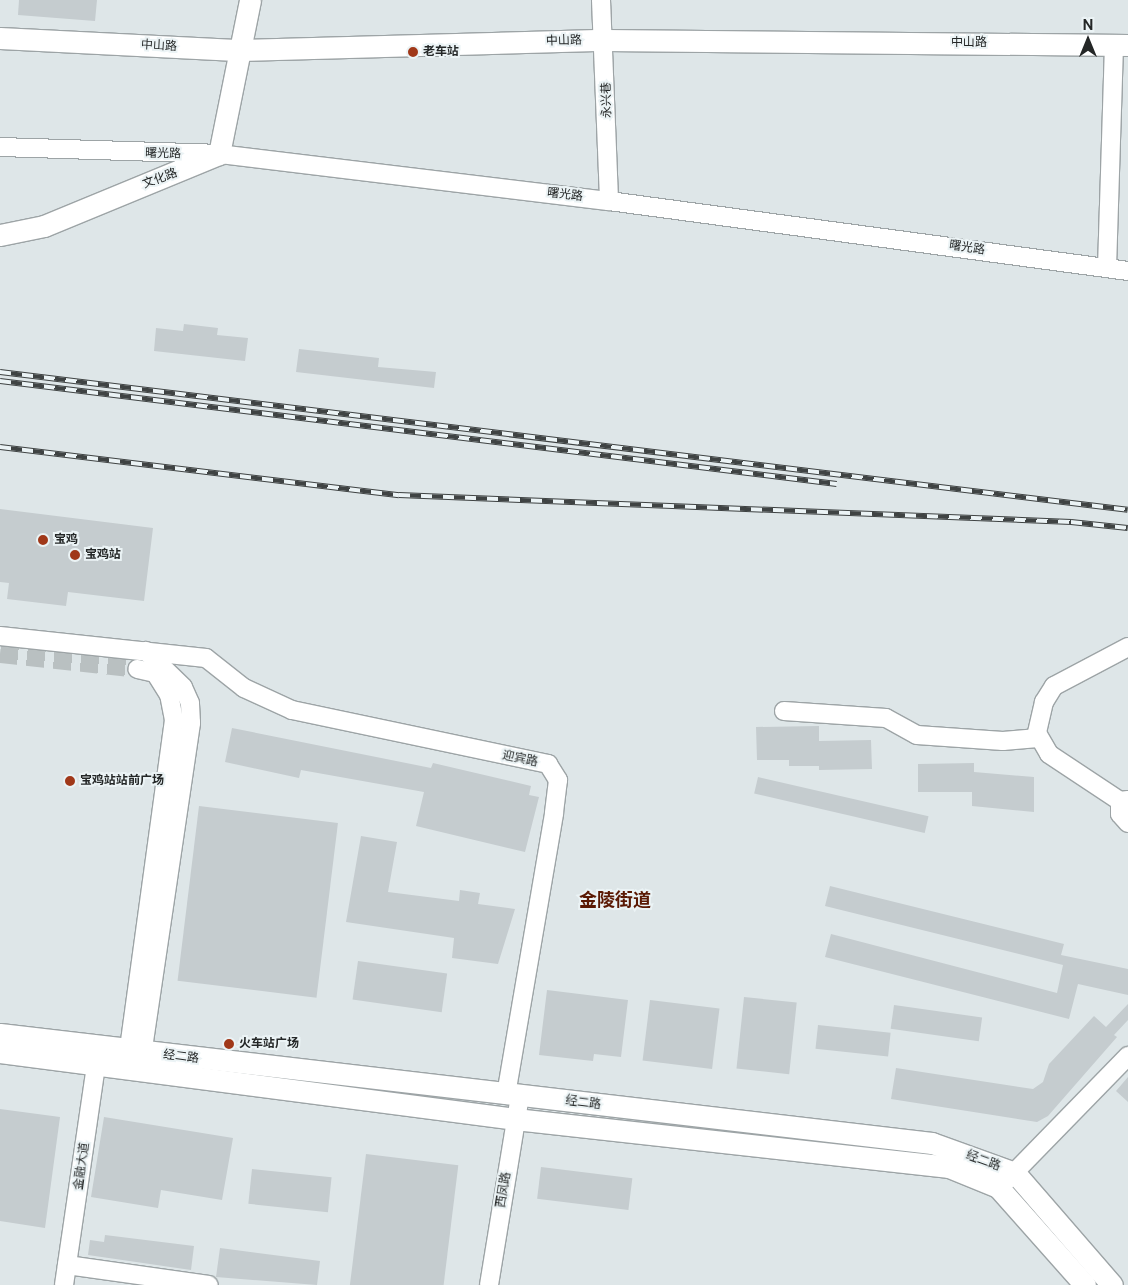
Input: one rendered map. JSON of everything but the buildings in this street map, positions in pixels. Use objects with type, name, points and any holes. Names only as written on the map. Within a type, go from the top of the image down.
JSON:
[{"type":"main road","points":[[219,154],[250,0]]},
{"type":"main road","name":"中山路","points":[[0,38],[241,50],[605,40],[1121,45]]},
{"type":"main road","name":"文化路","points":[[0,235],[44,226],[219,154]]},
{"type":"main road","name":"经二路","points":[[0,1034],[98,1056]]},
{"type":"main road","name":"经二路","points":[[0,1052],[98,1056],[513,1095],[932,1143],[1015,1173],[1112,1285]]},
{"type":"main road","name":"经二路","points":[[134,1060],[515,1119],[949,1167],[998,1187],[1082,1284]]},
{"type":"street","name":"永兴巷","points":[[601,0],[605,40],[609,201]]},
{"type":"street","points":[[1108,268],[1121,45]]},
{"type":"street","name":"曙光路","points":[[0,147],[219,154],[609,201],[1128,270]]},
{"type":"street","points":[[0,636],[146,652],[183,687],[190,703],[191,723],[134,1060]]},
{"type":"street","points":[[1128,647],[1054,686],[1044,702],[1038,738],[1049,754],[1124,801],[1120,814],[1128,823]]},
{"type":"street","name":"迎宾路","points":[[146,652],[206,658],[244,688],[292,710],[548,764],[558,780],[513,1095]]},
{"type":"street","points":[[134,1060],[174,720],[169,694],[155,673],[137,669]]},
{"type":"street","points":[[784,711],[886,718],[917,735],[1003,741],[1038,738]]},
{"type":"street","name":"金融大道","points":[[64,1285],[98,1056]]},
{"type":"street","points":[[998,1187],[1015,1173],[1128,1056]]},
{"type":"street","name":"西凤路","points":[[489,1285],[515,1119],[513,1095]]},
{"type":"street","points":[[67,1265],[209,1285]]},
{"type":"tunnel","points":[[0,654],[137,669]]},
{"type":"railway","points":[[0,372],[1128,510]]},
{"type":"railway","points":[[0,381],[837,484]]},
{"type":"railway","points":[[0,447],[399,495],[1071,522],[1128,528]]},
{"type":"place","name":"老车站","points":[[413,52]]},
{"type":"place","name":"宝鸡","points":[[43,540]]},
{"type":"place","name":"宝鸡站","points":[[75,555]]},
{"type":"place","name":"宝鸡站站前广场","points":[[70,781]]},
{"type":"place","name":"火车站广场","points":[[229,1044]]},
{"type":"district","name":"金陵街道","points":[[615,900]]}]
